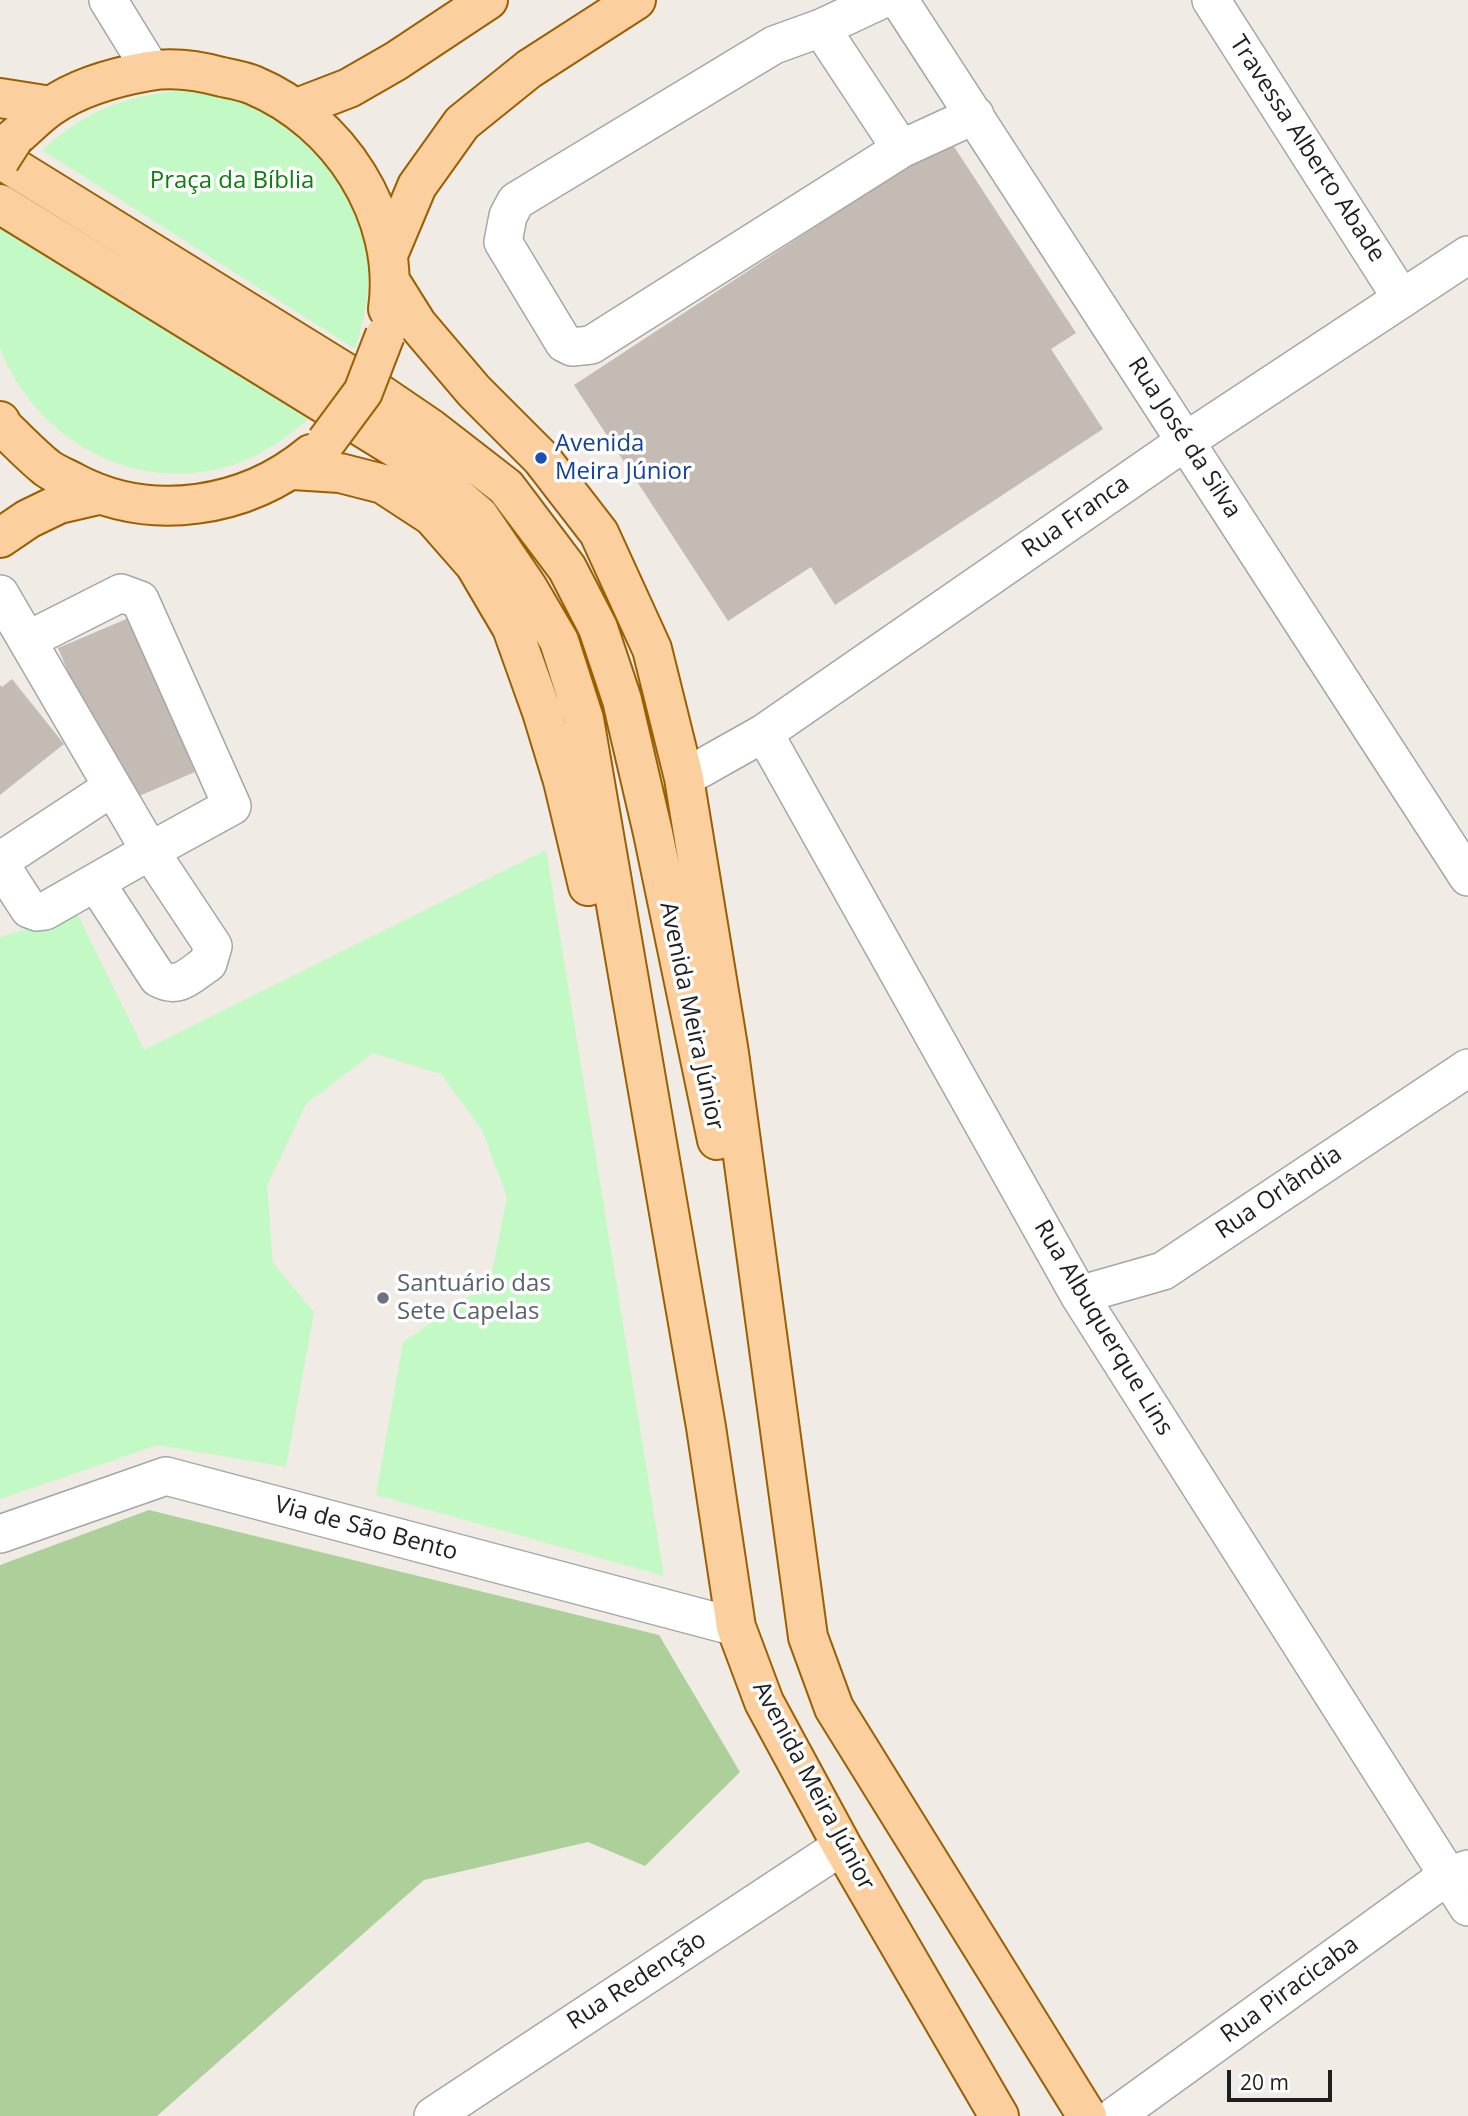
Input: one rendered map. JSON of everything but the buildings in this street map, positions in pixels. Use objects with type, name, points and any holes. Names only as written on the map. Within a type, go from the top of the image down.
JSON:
[{"type":"main road","points":[[297,108],[349,88],[396,61],[488,0]]},
{"type":"main road","points":[[0,421],[49,469],[98,495],[151,506],[201,505],[248,493],[293,470],[326,442],[363,393],[384,335],[390,269],[417,186],[462,123],[529,69],[636,0]]},
{"type":"main road","points":[[5,152],[51,106],[99,82],[151,70],[202,72],[252,84],[297,108],[330,137],[357,172],[377,212],[390,269]]},
{"type":"main road","points":[[0,97],[51,106]]},
{"type":"main road","name":"Avenida Meira Júnior","points":[[5,152],[430,428],[506,487],[567,568],[598,628],[622,700],[656,846],[785,1464]]},
{"type":"main road","name":"Avenida Meira Júnior","points":[[0,204],[409,456],[479,516],[528,588],[559,641],[584,719],[706,1427],[736,1627],[765,1702],[842,1846],[999,2116]]},
{"type":"main road","name":"Avenida Meira Júnior","points":[[390,269],[417,324],[474,391],[541,458],[599,533],[653,649],[684,778],[729,1054],[808,1637],[834,1708],[1087,2116]]},
{"type":"main road","name":"Avenida Meira Júnior","points":[[293,470],[340,473],[383,484],[432,516],[475,565],[512,628],[542,712],[578,839],[706,1427]]},
{"type":"main road","points":[[0,538],[28,519],[59,504],[98,495]]},
{"type":"street","points":[[108,0],[151,70]]},
{"type":"street","points":[[881,0],[821,28],[775,45],[516,201],[508,216],[503,242],[565,344],[572,347],[591,345],[901,149],[975,115]]},
{"type":"street","name":"Rua José da Silva","points":[[900,0],[1468,877]]},
{"type":"street","name":"Travessa Alberto Abade","points":[[1211,0],[1402,299]]},
{"type":"street","points":[[821,28],[901,149]]},
{"type":"street","name":"Rua Franca","points":[[684,778],[764,733],[1186,441],[1468,255]]},
{"type":"street","points":[[28,640],[121,593],[140,600],[232,806],[45,911],[29,909],[0,863],[111,788]]},
{"type":"street","points":[[0,594],[111,788],[213,946],[208,963],[178,983],[168,983],[158,978],[96,883]]},
{"type":"street","name":"Rua Albuquerque Lins","points":[[764,733],[1079,1295],[1458,1873],[1468,1907]]},
{"type":"street","name":"Rua Orlândia","points":[[1079,1295],[1163,1270],[1468,1068]]},
{"type":"street","name":"Via de São Bento","points":[[0,1534],[166,1476],[736,1627]]},
{"type":"street","name":"Rua Redenção","points":[[433,2116],[842,1846]]},
{"type":"street","name":"Rua Piracicaba","points":[[1115,2116],[1458,1873]]},
{"type":"green space","name":"Praça da Bíblia","points":[[179,91],[230,98],[266,112],[292,129],[334,174],[350,201],[361,230],[367,260],[368,291],[355,349],[42,150],[74,125],[105,108],[139,97]]},
{"type":"green space","points":[[0,217],[317,411],[262,452],[241,462],[204,472],[167,473],[131,468],[97,455],[66,436],[39,412],[17,382],[0,348]]},
{"type":"green space","points":[[546,850],[664,1576],[376,1495],[403,1342],[490,1282],[507,1197],[482,1130],[441,1074],[373,1053],[306,1104],[267,1185],[273,1263],[314,1312],[286,1467],[158,1445],[0,1499],[0,937],[77,913],[144,1050]]},
{"type":"green space","points":[[149,1510],[659,1635],[740,1772],[645,1866],[588,1842],[424,1880],[157,2116],[0,2116],[0,1565]]},
{"type":"place","name":"Avenida Meira Júnior","points":[[541,458]]},
{"type":"place","name":"Santuário das Sete Capelas","points":[[383,1298]]}]
